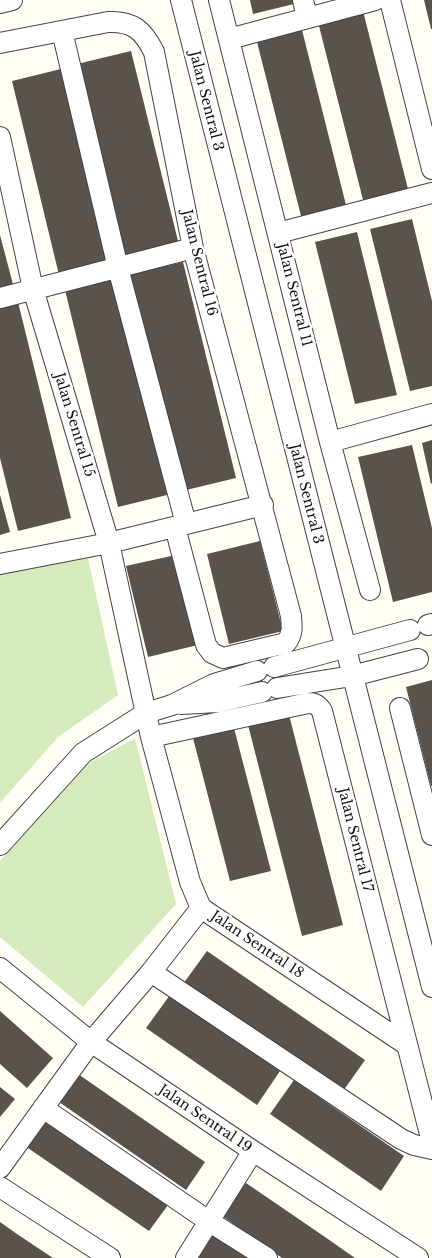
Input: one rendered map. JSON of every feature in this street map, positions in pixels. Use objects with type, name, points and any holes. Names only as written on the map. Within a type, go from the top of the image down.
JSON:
[{"type":"street","points":[[0,4],[12,0]]},
{"type":"street","name":"Jalan Sentral 3","points":[[181,0],[432,987]]},
{"type":"street","name":"Jalan Sentral 11","points":[[219,0],[330,442],[370,590]]},
{"type":"street","points":[[229,39],[305,9],[375,0]]},
{"type":"street","points":[[390,0],[432,169]]},
{"type":"street","name":"Jalan Sentral 16","points":[[0,43],[108,22],[122,21],[137,28],[147,38],[154,52],[193,248],[263,505],[291,616],[291,637],[286,643],[223,658],[212,653],[206,645],[181,526]]},
{"type":"street","points":[[62,31],[181,526]]},
{"type":"street","name":"Jalan Sentral 15","points":[[0,137],[33,289],[109,543],[146,713]]},
{"type":"street","points":[[278,233],[432,193]]},
{"type":"street","points":[[0,298],[193,248]]},
{"type":"street","points":[[330,442],[432,414]]},
{"type":"street","points":[[0,564],[109,543],[263,505]]},
{"type":"street","points":[[0,844],[83,753],[146,713],[172,705],[214,684],[344,646],[423,626]]},
{"type":"street","points":[[172,705],[218,702],[270,690],[352,676],[418,659]]},
{"type":"street","name":"Jalan Sentral 17","points":[[151,737],[308,703],[314,703],[319,706],[322,711],[432,1142]]},
{"type":"street","points":[[400,708],[432,835]]},
{"type":"street","name":"Jalan Sentral 18","points":[[146,713],[190,882],[201,908],[407,1045]]},
{"type":"street","points":[[0,1168],[92,1042],[151,972],[201,908]]},
{"type":"street","name":"Jalan Sentral 19","points":[[0,968],[92,1042],[253,1151],[418,1258]]},
{"type":"street","points":[[151,972],[401,1139],[414,1145],[432,1149]]},
{"type":"street","points":[[44,1108],[210,1222],[267,1258]]},
{"type":"street","points":[[186,1258],[253,1151]]},
{"type":"street","points":[[0,1187],[110,1258]]},
{"type":"green space","points":[[87,554],[118,695],[58,737],[0,803],[0,573]]},
{"type":"green space","points":[[135,738],[176,904],[83,1007],[0,937],[0,861],[82,767]]},
{"type":"building","points":[[250,0],[298,0],[298,3],[253,14]]},
{"type":"building","points":[[424,0],[432,0],[432,29],[431,29]]},
{"type":"building","points":[[363,11],[408,189],[363,200],[318,22]]},
{"type":"building","points":[[301,26],[346,205],[301,216],[256,38]]},
{"type":"building","points":[[131,51],[180,249],[126,262],[77,64]]},
{"type":"building","points":[[65,68],[114,266],[60,279],[12,81]]},
{"type":"building","points":[[412,219],[432,301],[432,386],[410,391],[370,229]]},
{"type":"building","points":[[357,232],[397,395],[355,404],[315,242]]},
{"type":"building","points":[[0,235],[15,292],[0,296]]},
{"type":"building","points":[[183,262],[236,478],[182,491],[129,275]]},
{"type":"building","points":[[118,278],[171,494],[118,507],[65,290]]},
{"type":"building","points":[[18,302],[71,518],[18,531],[0,458],[0,306]]},
{"type":"building","points":[[432,440],[432,483],[431,484],[422,443]]},
{"type":"building","points":[[412,445],[432,528],[432,592],[393,602],[358,457]]},
{"type":"building","points":[[0,495],[10,532],[0,535]]},
{"type":"building","points":[[260,541],[283,631],[229,644],[207,554]]},
{"type":"building","points":[[180,554],[202,644],[148,657],[126,566]]},
{"type":"building","points":[[432,680],[432,786],[431,786],[406,687]]},
{"type":"building","points":[[288,711],[343,925],[302,936],[247,721]]},
{"type":"building","points":[[234,728],[271,871],[230,881],[193,738]]},
{"type":"building","points":[[207,951],[365,1060],[341,1094],[183,984]]},
{"type":"building","points":[[170,995],[280,1071],[257,1105],[146,1028]]},
{"type":"building","points":[[0,1011],[53,1058],[27,1088],[0,1064]]},
{"type":"building","points":[[78,1074],[205,1162],[186,1190],[59,1102]]},
{"type":"building","points":[[294,1080],[404,1156],[381,1191],[270,1114]]},
{"type":"building","points":[[0,1087],[15,1099],[0,1117]]},
{"type":"building","points":[[44,1119],[168,1205],[149,1231],[25,1146]]},
{"type":"building","points":[[246,1183],[355,1258],[282,1258],[222,1216]]},
{"type":"building","points":[[0,1222],[17,1234],[53,1258],[0,1258]]},
{"type":"building","points":[[212,1233],[247,1258],[194,1258]]}]
